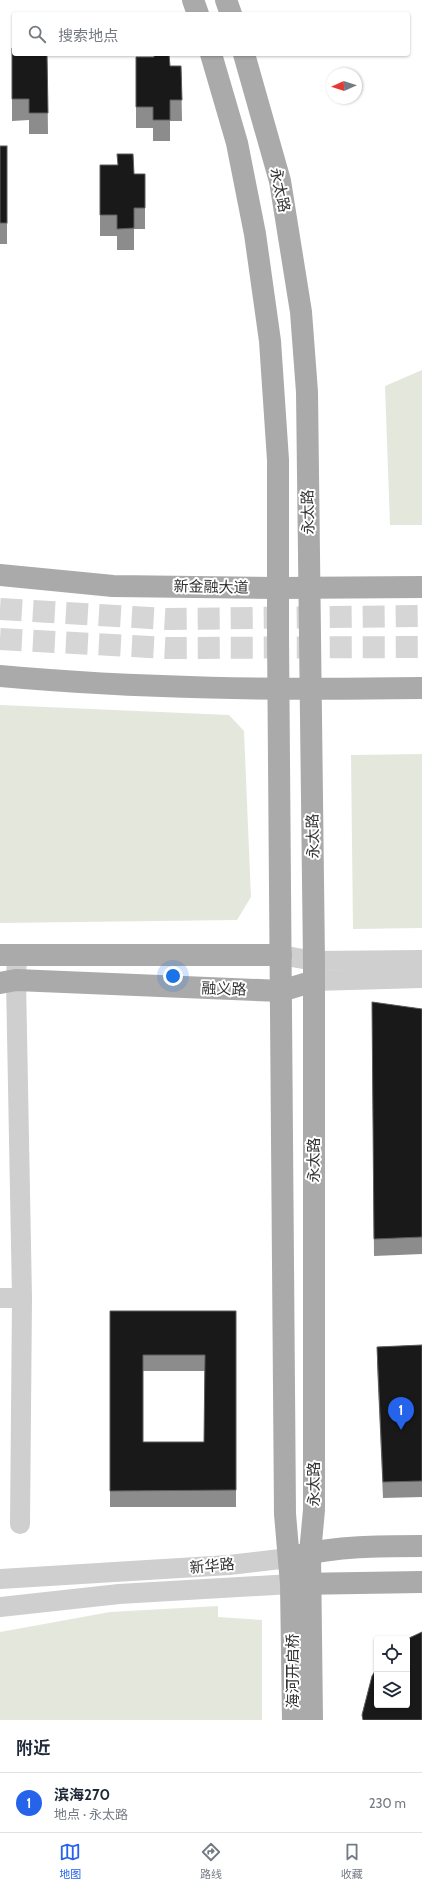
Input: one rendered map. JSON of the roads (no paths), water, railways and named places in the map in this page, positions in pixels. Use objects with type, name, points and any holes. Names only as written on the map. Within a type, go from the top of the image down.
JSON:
[{"type":"main road","points":[[193,0],[197,12]]},
{"type":"main road","points":[[226,0],[230,12]]},
{"type":"main road","name":"永太路","points":[[212,56],[237,143],[248,194],[262,278],[270,341],[278,460],[278,636],[286,1514],[289,1558],[301,1584]]},
{"type":"main road","name":"永太路","points":[[245,56],[280,181],[301,312],[307,392],[316,590],[311,689],[314,971],[314,1510],[310,1553],[301,1584],[302,1623]]},
{"type":"main road","name":"新金融大道","points":[[0,576],[113,586],[278,588],[316,590],[422,587]]},
{"type":"main road","points":[[278,636],[284,614],[289,606],[294,600],[316,590]]},
{"type":"main road","points":[[0,676],[80,684],[279,690],[422,688]]},
{"type":"main road","points":[[229,956],[255,947],[270,933],[276,924],[281,900]]},
{"type":"main road","name":"融义路","points":[[9,955],[281,955]]},
{"type":"main road","name":"融义路","points":[[8,981],[281,991],[314,971]]},
{"type":"main road","name":"新华路","points":[[289,1558],[336,1548],[369,1546],[422,1546]]},
{"type":"main road","name":"新华路","points":[[301,1584],[422,1582]]},
{"type":"main road","name":"海河开启桥","points":[[293,1720],[302,1623]]},
{"type":"main road","name":"海河开启桥","points":[[302,1623],[312,1720]]},
{"type":"street","points":[[9,955],[8,981],[22,1298],[20,1524]]},
{"type":"street","name":"融义路","points":[[281,955],[314,971],[422,978]]},
{"type":"street","name":"融义路","points":[[314,971],[422,960]]},
{"type":"street","points":[[0,1298],[22,1298]]},
{"type":"street","name":"新华路","points":[[0,1579],[221,1566],[289,1558]]},
{"type":"street","name":"新华路","points":[[0,1607],[119,1594],[301,1584]]},
{"type":"tunnel","points":[[0,609],[167,619],[422,616]]},
{"type":"tunnel","points":[[0,639],[167,648],[422,647]]},
{"type":"place","name":"滨海270","points":[[401,1430]]}]
